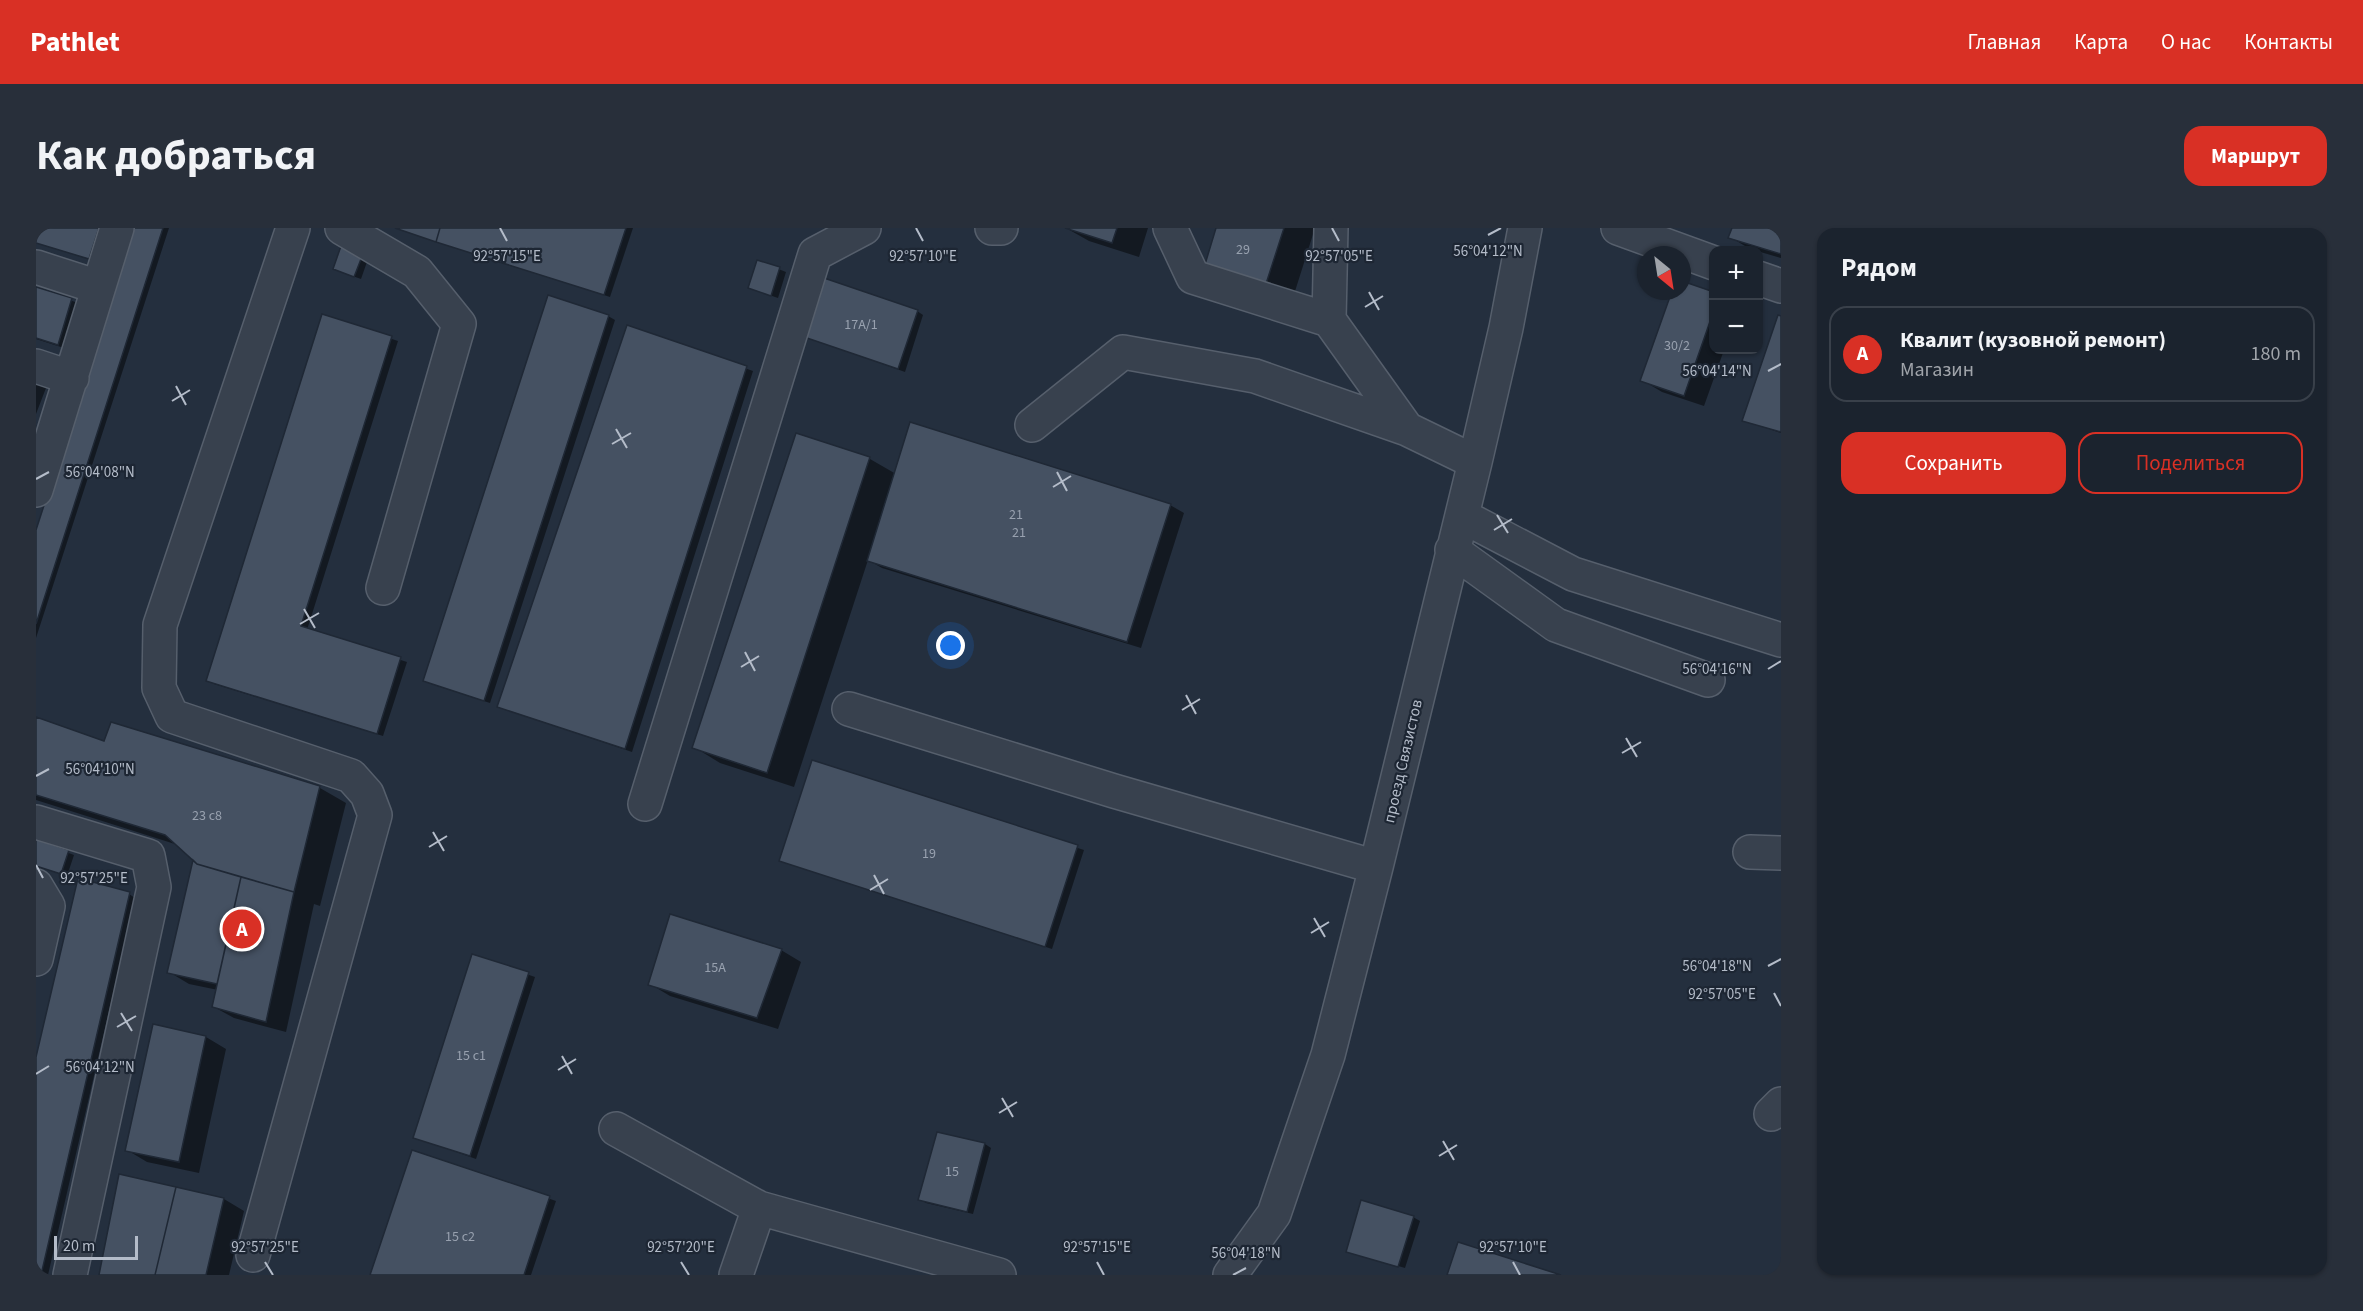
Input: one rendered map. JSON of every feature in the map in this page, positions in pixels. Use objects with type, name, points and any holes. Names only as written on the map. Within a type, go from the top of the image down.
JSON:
[{"type":"lane","points":[[39,471],[72,378],[117,228]]},
{"type":"lane","points":[[253,1255],[375,815],[367,794],[351,776],[172,716],[159,688],[160,625],[293,228]]},
{"type":"lane","points":[[342,228],[417,272],[459,324],[383,588]]},
{"type":"lane","points":[[645,804],[815,254],[864,228]]},
{"type":"lane","points":[[992,228],[1001,228]]},
{"type":"lane","points":[[1170,228],[1193,277],[1329,320]]},
{"type":"lane","points":[[1331,228],[1329,320],[1407,429]]},
{"type":"lane","name":"проезд Связистов","points":[[1230,1275],[1274,1214],[1328,1055],[1475,462],[1506,328],[1525,228]]},
{"type":"lane","points":[[1618,228],[1709,262]]},
{"type":"lane","points":[[36,267],[98,286]]},
{"type":"lane","points":[[1763,280],[1781,286]]},
{"type":"lane","points":[[1032,425],[1122,352],[1255,376],[1407,429],[1475,462]]},
{"type":"lane","points":[[36,366],[72,378]]},
{"type":"lane","points":[[1461,516],[1573,574],[1781,640]]},
{"type":"lane","points":[[1452,550],[1556,625],[1708,680]]},
{"type":"lane","points":[[849,709],[1125,794],[1376,867]]},
{"type":"lane","points":[[36,822],[148,856],[154,886],[70,1275]]},
{"type":"lane","points":[[36,886],[48,906],[36,959]]},
{"type":"lane","points":[[616,1129],[759,1208],[999,1275]]},
{"type":"lane","points":[[736,1275],[759,1208]]},
{"type":"building","points":[[36,228],[99,228],[89,259],[36,243]]},
{"type":"building","points":[[134,228],[163,228],[36,624],[36,530]]},
{"type":"building","points":[[395,228],[440,228],[436,242]]},
{"type":"building","points":[[440,228],[626,228],[604,295],[436,242]]},
{"type":"building","points":[[1065,228],[1117,228],[1112,243]]},
{"type":"building","points":[[1216,228],[1284,228],[1264,290],[1203,271]]},
{"type":"building","points":[[1732,228],[1781,228],[1781,254],[1763,249],[1763,246],[1754,246],[1728,238]]},
{"type":"building","points":[[341,246],[363,254],[354,277],[333,269]]},
{"type":"building","points":[[757,260],[780,267],[771,296],[748,288]]},
{"type":"building","points":[[824,278],[918,310],[898,369],[804,337]]},
{"type":"building","points":[[1691,284],[1709,290],[1709,324],[1684,396],[1640,381],[1669,300],[1691,300]]},
{"type":"building","points":[[36,287],[72,298],[58,345],[36,338]]},
{"type":"building","points":[[548,295],[609,315],[484,701],[423,681]]},
{"type":"building","points":[[322,314],[392,336],[301,626],[401,657],[377,734],[206,681]]},
{"type":"building","points":[[1778,315],[1781,316],[1781,432],[1742,421]]},
{"type":"building","points":[[627,325],[747,366],[625,749],[497,707]]},
{"type":"building","points":[[910,422],[1171,504],[1127,642],[867,561]]},
{"type":"building","points":[[796,433],[870,457],[767,773],[692,748]]},
{"type":"building","points":[[36,717],[104,741],[111,722],[320,786],[294,892],[197,864],[165,835],[36,795]]},
{"type":"building","points":[[812,760],[1078,845],[1045,947],[779,861]]},
{"type":"building","points":[[36,839],[69,850],[61,874],[36,866]]},
{"type":"building","points":[[193,860],[197,864],[241,877],[217,984],[167,973]]},
{"type":"building","points":[[241,877],[294,892],[266,1022],[212,1007]]},
{"type":"building","points":[[78,878],[130,892],[41,1275],[36,1275],[36,1057]]},
{"type":"building","points":[[670,914],[782,949],[757,1018],[648,985]]},
{"type":"building","points":[[472,954],[529,972],[470,1156],[413,1138]]},
{"type":"building","points":[[153,1024],[206,1036],[179,1162],[125,1151]]},
{"type":"building","points":[[937,1132],[985,1143],[967,1212],[918,1200]]},
{"type":"building","points":[[412,1150],[550,1196],[524,1275],[370,1275]]},
{"type":"building","points":[[119,1174],[176,1187],[155,1275],[99,1275]]},
{"type":"building","points":[[176,1187],[224,1198],[206,1275],[155,1275]]},
{"type":"building","points":[[1361,1200],[1414,1216],[1398,1267],[1346,1252]]},
{"type":"building","points":[[1458,1242],[1561,1275],[1447,1275]]},
{"type":"place","name":"Квалит (кузовной ремонт)","points":[[242,929]]}]
